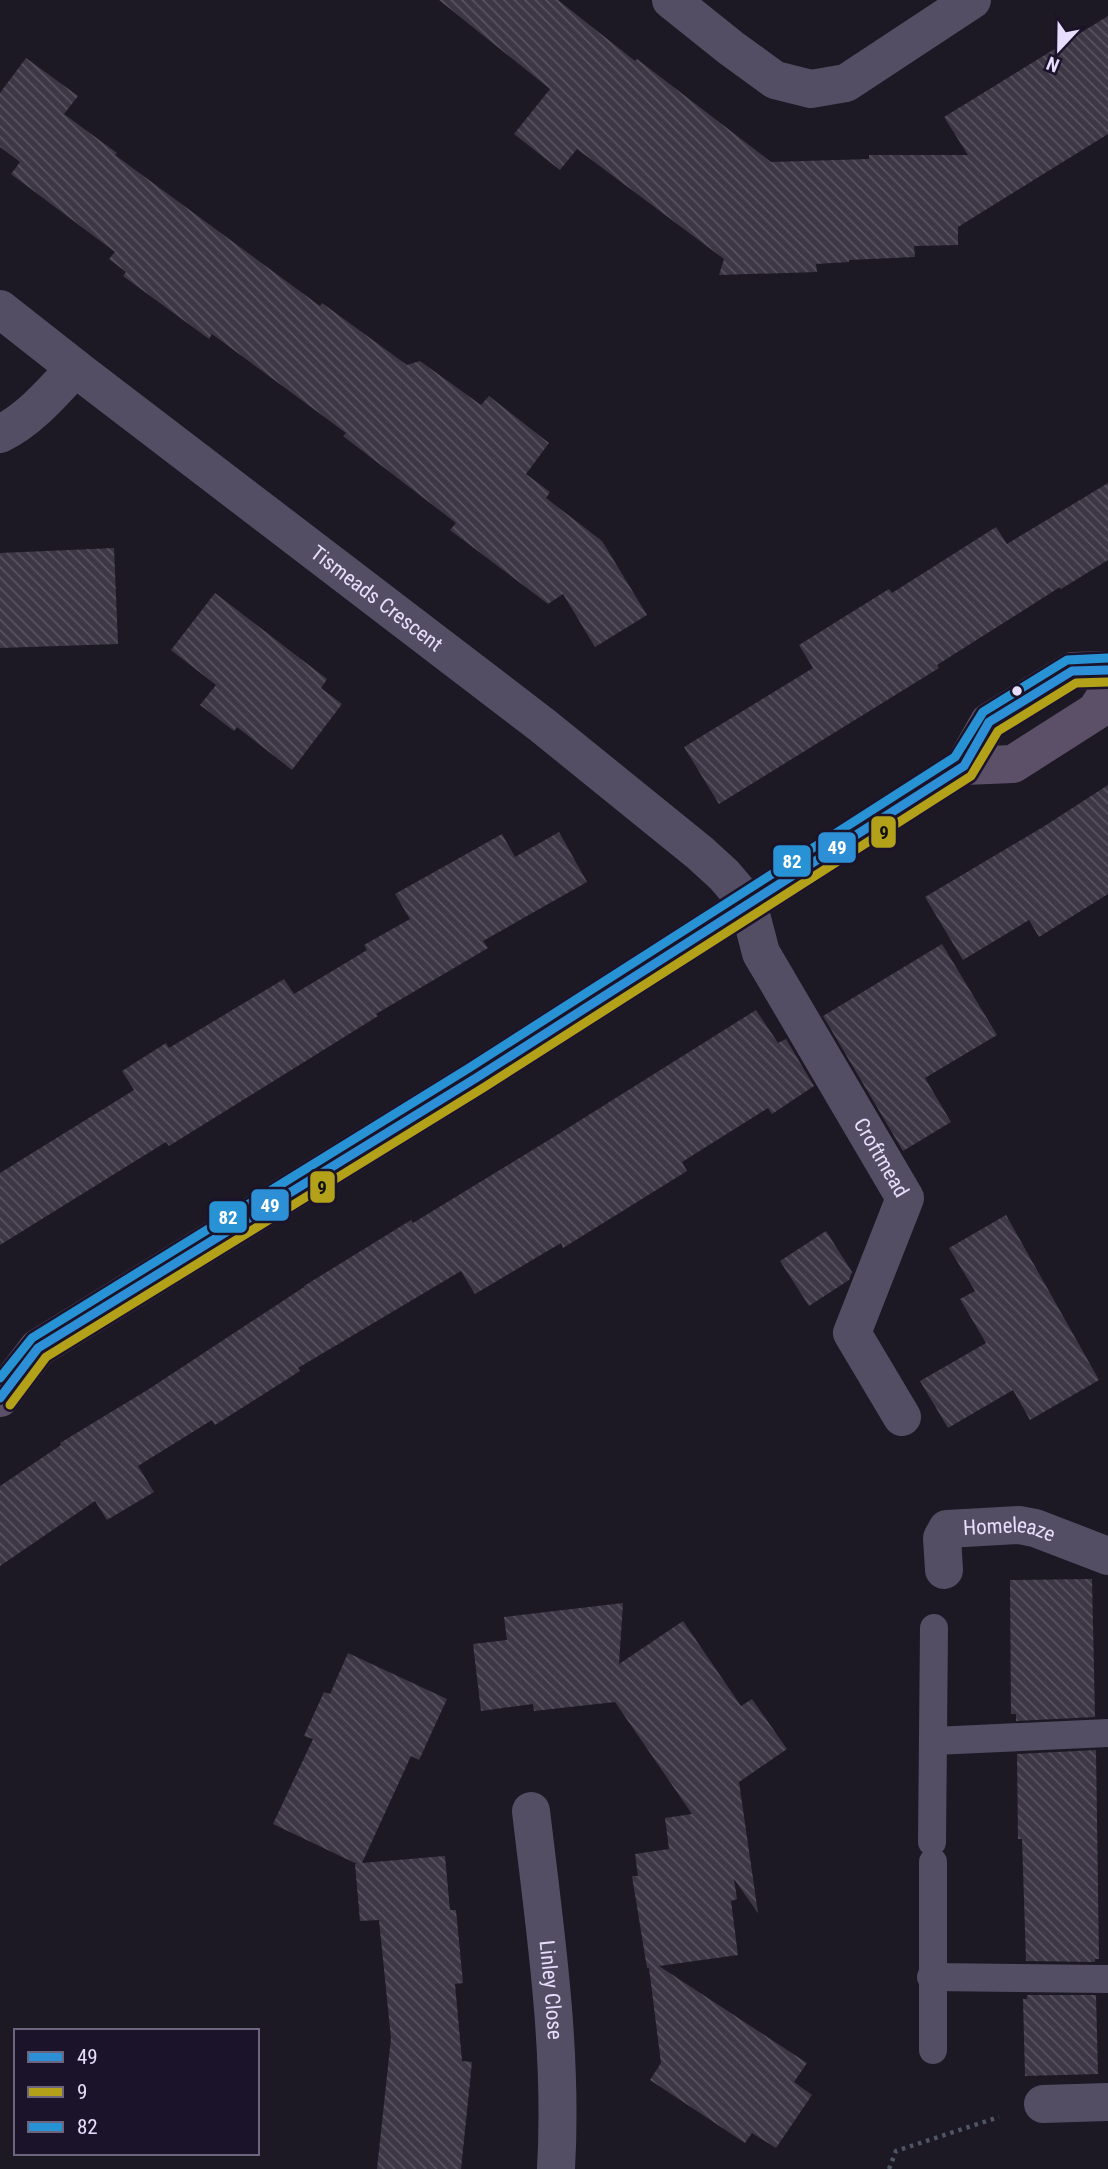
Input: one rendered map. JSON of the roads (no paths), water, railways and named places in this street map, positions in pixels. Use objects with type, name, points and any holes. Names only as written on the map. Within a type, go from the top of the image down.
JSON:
[{"type":"main road","points":[[0,1398],[38,1348],[476,1077],[964,766],[989,722],[1072,671],[1108,670]]},
{"type":"main road","points":[[964,766],[1013,764],[1096,711],[1108,692]]},
{"type":"main road","points":[[0,1355],[38,1348]]},
{"type":"street","points":[[671,0],[775,80],[811,89],[846,83],[972,0]]},
{"type":"street","name":"Tismeads Crescent","points":[[0,309],[542,725],[700,853],[748,903]]},
{"type":"street","points":[[0,434],[39,406],[75,368]]},
{"type":"street","name":"Croftmead","points":[[748,903],[761,953],[905,1198],[852,1333],[902,1417]]},
{"type":"street","name":"Homeleaze","points":[[944,1570],[942,1538],[947,1529],[1019,1525],[1035,1528],[1108,1556]]},
{"type":"street","name":"Linley Close","points":[[531,1811],[554,2013],[559,2124],[556,2169]]},
{"type":"street","points":[[1042,2104],[1108,2102]]},
{"type":"lane","points":[[933,2050],[934,1628]]},
{"type":"lane","points":[[934,1741],[1108,1732]]},
{"type":"lane","points":[[932,1977],[1108,1979]]}]
